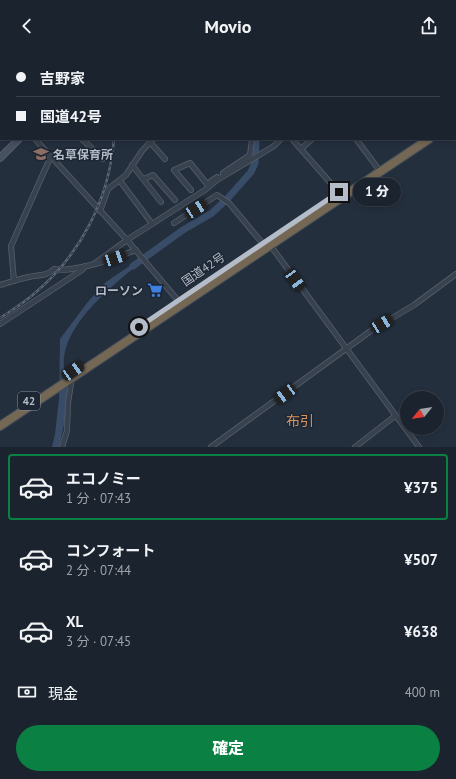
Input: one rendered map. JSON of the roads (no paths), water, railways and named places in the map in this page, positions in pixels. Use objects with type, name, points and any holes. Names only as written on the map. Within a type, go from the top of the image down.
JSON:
[{"type":"highway","name":"国道42号","points":[[341,194],[377,167],[418,140]]},
{"type":"highway","name":"国道42号","points":[[0,420],[70,376],[341,194],[427,140]]},
{"type":"highway","name":"国道42号","points":[[0,426],[57,384]]},
{"type":"main road","points":[[0,158],[18,140]]},
{"type":"street","points":[[36,140],[136,250],[180,302]]},
{"type":"street","points":[[83,140],[103,159]]},
{"type":"street","points":[[191,190],[174,170],[190,163],[207,184],[250,155],[252,140]]},
{"type":"street","points":[[94,264],[127,240],[255,156],[258,156],[274,146],[280,140]]},
{"type":"street","points":[[293,140],[341,194]]},
{"type":"street","points":[[301,149],[311,140]]},
{"type":"street","points":[[357,140],[377,167]]},
{"type":"street","points":[[100,211],[108,189],[126,175],[132,165],[152,141],[164,159]]},
{"type":"street","points":[[14,281],[11,246],[50,156]]},
{"type":"street","points":[[132,165],[160,202]]},
{"type":"street","points":[[144,179],[153,175],[175,200]]},
{"type":"street","points":[[120,181],[150,221]]},
{"type":"street","points":[[174,223],[217,195],[229,203],[266,244],[419,447]]},
{"type":"street","points":[[0,285],[42,275],[51,272],[54,269],[63,270],[103,262],[136,250]]},
{"type":"street","points":[[0,324],[82,270],[85,266]]},
{"type":"street","points":[[211,447],[372,330],[414,305],[456,274]]},
{"type":"street","points":[[62,447],[67,431],[70,376]]},
{"type":"street","points":[[354,447],[395,416]]},
{"type":"water","points":[[140,259],[141,262],[117,282],[91,308],[71,336],[65,351],[64,366],[67,390],[64,426],[59,447],[52,447],[59,399],[60,339],[87,303],[106,282]]},
{"type":"waterway","points":[[133,266],[183,230],[212,213],[227,199],[251,172],[255,163],[256,140]]},
{"type":"railway","points":[[0,318],[27,300],[51,278],[79,243],[99,204],[106,183],[114,140]]},
{"type":"place","name":"名草保育所","points":[[41,154]]},
{"type":"place","name":"ローソン","points":[[155,290]]},
{"type":"district","name":"布引","points":[[300,421]]}]
